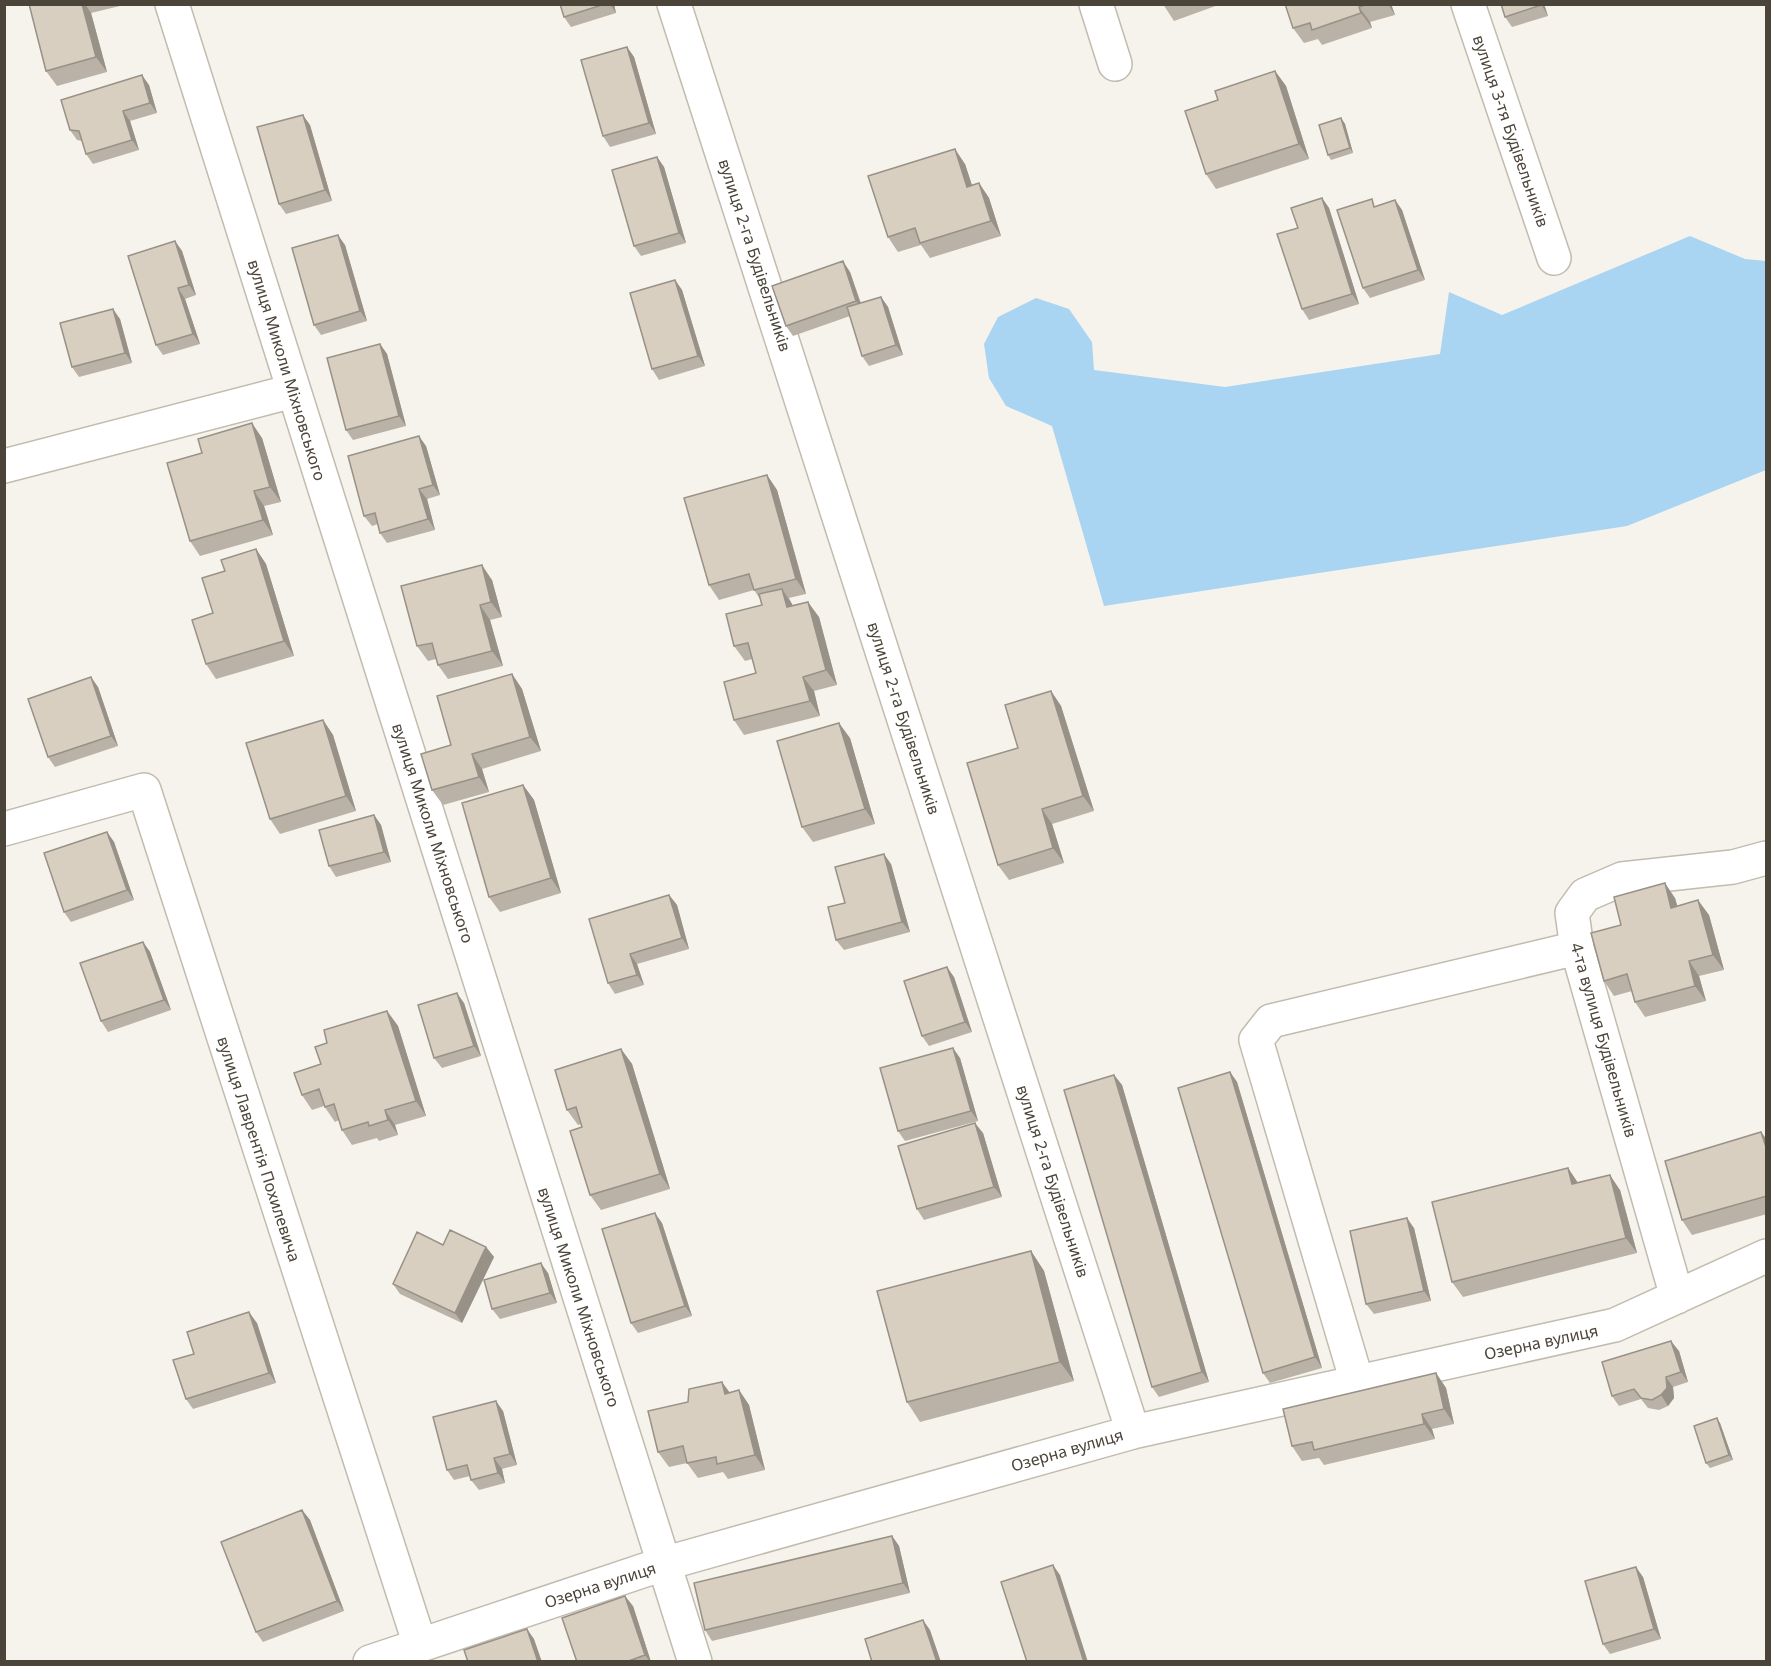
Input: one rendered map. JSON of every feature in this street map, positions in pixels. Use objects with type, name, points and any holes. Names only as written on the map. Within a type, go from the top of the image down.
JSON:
[{"type":"street","name":"вулиця Миколи Міхновського","points":[[172,4],[695,1662]]},
{"type":"street","name":"вулиця 2-га Будівельників","points":[[674,4],[1133,1432]]},
{"type":"street","points":[[1096,4],[1115,64]]},
{"type":"street","name":"вулиця 3-тя Будівельників","points":[[1468,4],[1554,258]]},
{"type":"street","points":[[4,466],[293,391]]},
{"type":"street","name":"вулиця Лаврентія Похилевича","points":[[4,830],[144,790],[420,1645]]},
{"type":"street","name":"4-та вулиця Будівельників","points":[[1677,1297],[1576,948],[1572,913],[1585,895],[1622,879],[1733,867],[1767,858]]},
{"type":"street","points":[[1357,1382],[1256,1040],[1271,1021],[1576,948]]},
{"type":"street","name":"Озерна вулиця","points":[[370,1662],[663,1564],[1133,1432],[1615,1325],[1767,1256]]},
{"type":"water","points":[[1690,236],[1745,259],[1766,261],[1766,470],[1627,526],[1104,606],[1052,426],[1006,406],[989,378],[984,344],[998,317],[1036,298],[1069,309],[1092,342],[1094,370],[1225,387],[1440,354],[1449,292],[1502,315]]},
{"type":"building","points":[[29,4],[82,4],[96,57],[46,71]]},
{"type":"building","points":[[560,4],[605,4],[564,17]]},
{"type":"building","points":[[1285,4],[1368,4],[1359,7],[1361,13],[1312,30],[1310,23],[1293,28]]},
{"type":"building","points":[[1501,4],[1541,4],[1541,5],[1505,17]]},
{"type":"building","points":[[627,47],[649,123],[603,136],[581,60]]},
{"type":"building","points":[[1275,71],[1299,144],[1206,174],[1185,111],[1218,100],[1215,91]]},
{"type":"building","points":[[142,75],[150,103],[123,111],[132,140],[86,154],[79,131],[70,130],[61,100]]},
{"type":"building","points":[[303,115],[325,190],[279,204],[257,127]]},
{"type":"building","points":[[1341,118],[1350,148],[1328,155],[1319,125]]},
{"type":"building","points":[[955,149],[967,187],[979,183],[991,221],[920,243],[915,228],[888,237],[868,176]]},
{"type":"building","points":[[657,157],[679,233],[634,246],[612,170]]},
{"type":"building","points":[[1322,198],[1352,294],[1302,309],[1277,234],[1298,228],[1291,208]]},
{"type":"building","points":[[1372,199],[1374,207],[1395,200],[1418,270],[1363,288],[1337,210]]},
{"type":"building","points":[[338,235],[360,311],[314,325],[292,248]]},
{"type":"building","points":[[175,241],[189,285],[178,288],[193,334],[156,345],[128,256]]},
{"type":"building","points":[[843,261],[856,301],[786,326],[772,286]]},
{"type":"building","points":[[675,280],[698,356],[652,369],[630,293]]},
{"type":"building","points":[[881,297],[896,345],[862,356],[847,307]]},
{"type":"building","points":[[113,309],[125,353],[72,367],[60,323]]},
{"type":"building","points":[[380,344],[399,416],[346,430],[327,358]]},
{"type":"building","points":[[252,423],[270,487],[254,491],[263,520],[190,541],[167,463],[202,453],[198,439]]},
{"type":"building","points":[[419,436],[433,485],[419,489],[428,519],[380,533],[375,513],[364,516],[348,456]]},
{"type":"building","points":[[767,475],[796,579],[754,590],[749,574],[709,585],[684,498]]},
{"type":"building","points":[[256,549],[284,641],[206,664],[192,620],[213,613],[202,578],[225,571],[221,560]]},
{"type":"building","points":[[482,565],[491,602],[480,605],[492,651],[438,665],[432,643],[417,646],[401,586]]},
{"type":"building","points":[[782,589],[787,607],[808,602],[826,670],[803,677],[810,701],[734,720],[724,682],[756,673],[748,643],[734,646],[726,614],[762,605],[759,594]]},
{"type":"building","points":[[512,674],[530,737],[472,754],[479,777],[432,790],[421,754],[451,745],[437,696]]},
{"type":"building","points":[[91,677],[111,736],[48,757],[28,699]]},
{"type":"building","points":[[1051,691],[1083,796],[1042,809],[1053,848],[998,865],[967,763],[1018,748],[1005,705]]},
{"type":"building","points":[[323,720],[346,796],[270,819],[246,743]]},
{"type":"building","points":[[839,723],[865,809],[802,827],[777,741]]},
{"type":"building","points":[[523,785],[551,878],[489,897],[462,803]]},
{"type":"building","points":[[374,815],[384,852],[329,866],[319,830]]},
{"type":"building","points":[[107,832],[127,890],[64,912],[44,853]]},
{"type":"building","points":[[884,854],[902,922],[836,940],[828,907],[845,903],[835,867]]},
{"type":"building","points":[[1665,883],[1671,908],[1698,900],[1713,955],[1689,961],[1695,986],[1635,1002],[1627,974],[1604,981],[1591,933],[1621,925],[1614,897]]},
{"type":"building","points":[[669,895],[682,938],[630,954],[637,975],[608,983],[589,919]]},
{"type":"building","points":[[143,942],[164,1000],[101,1021],[80,963]]},
{"type":"building","points":[[947,967],[965,1022],[922,1036],[904,981]]},
{"type":"building","points":[[457,993],[474,1046],[434,1058],[418,1005]]},
{"type":"building","points":[[387,1011],[416,1101],[385,1110],[388,1120],[369,1126],[368,1122],[342,1130],[334,1104],[325,1107],[319,1089],[302,1095],[294,1073],[321,1064],[315,1047],[327,1043],[324,1030]]},
{"type":"building","points":[[953,1048],[971,1111],[898,1131],[880,1068]]},
{"type":"building","points":[[621,1049],[660,1174],[590,1195],[570,1131],[582,1127],[576,1107],[567,1110],[555,1070]]},
{"type":"building","points":[[1230,1072],[1315,1357],[1263,1373],[1178,1088]]},
{"type":"building","points":[[1114,1075],[1202,1372],[1152,1387],[1064,1090]]},
{"type":"building","points":[[975,1123],[994,1187],[917,1209],[898,1146]]},
{"type":"building","points":[[1761,1132],[1767,1150],[1767,1196],[1682,1220],[1665,1161]]},
{"type":"building","points":[[1568,1168],[1572,1184],[1610,1175],[1626,1238],[1452,1282],[1432,1202]]},
{"type":"building","points":[[655,1213],[685,1306],[631,1323],[602,1229]]},
{"type":"building","points":[[1407,1218],[1424,1291],[1366,1304],[1350,1231]]},
{"type":"building","points":[[450,1230],[486,1247],[455,1313],[393,1284],[417,1232],[443,1245]]},
{"type":"building","points":[[1031,1251],[1060,1362],[907,1402],[877,1291]]},
{"type":"building","points":[[541,1263],[550,1293],[492,1309],[484,1280]]},
{"type":"building","points":[[249,1312],[269,1373],[186,1399],[173,1360],[194,1354],[187,1332]]},
{"type":"building","points":[[1671,1341],[1681,1372],[1666,1377],[1667,1388],[1661,1395],[1652,1400],[1641,1398],[1634,1389],[1612,1396],[1602,1362]]},
{"type":"building","points":[[1436,1373],[1444,1409],[1422,1414],[1424,1424],[1314,1450],[1312,1442],[1292,1446],[1283,1409]]},
{"type":"building","points":[[722,1382],[725,1394],[739,1390],[755,1455],[717,1464],[716,1457],[687,1463],[683,1446],[658,1452],[648,1411],[688,1402],[689,1389]]},
{"type":"building","points":[[496,1401],[510,1454],[494,1458],[498,1473],[471,1480],[467,1465],[447,1470],[433,1417]]},
{"type":"building","points":[[1717,1418],[1729,1455],[1706,1463],[1694,1426]]},
{"type":"building","points":[[302,1510],[337,1601],[256,1632],[221,1542]]},
{"type":"building","points":[[892,1536],[903,1583],[705,1630],[694,1583]]},
{"type":"building","points":[[1053,1565],[1084,1662],[1027,1662],[1001,1582]]},
{"type":"building","points":[[1636,1567],[1654,1629],[1603,1644],[1585,1581]]},
{"type":"building","points":[[625,1596],[645,1655],[626,1662],[577,1662],[562,1618]]},
{"type":"building","points":[[923,1620],[937,1662],[872,1662],[865,1639]]},
{"type":"building","points":[[527,1629],[538,1662],[468,1662],[464,1650]]}]
